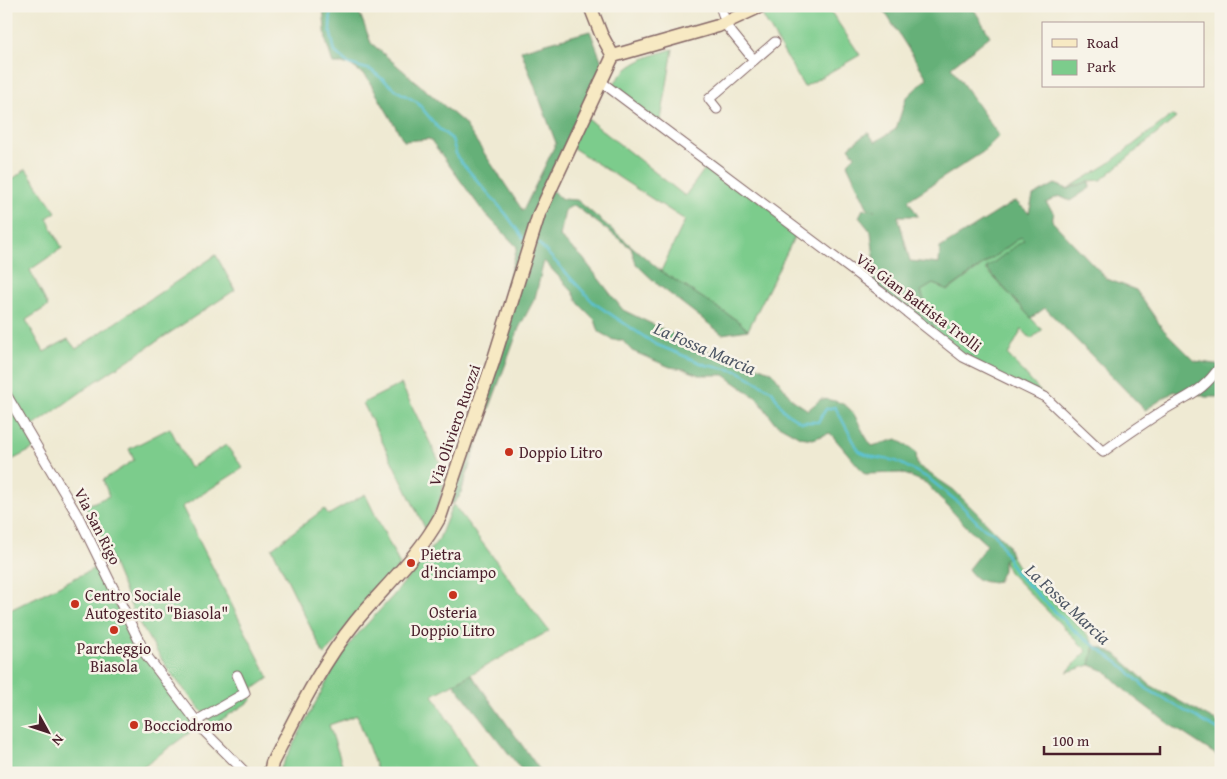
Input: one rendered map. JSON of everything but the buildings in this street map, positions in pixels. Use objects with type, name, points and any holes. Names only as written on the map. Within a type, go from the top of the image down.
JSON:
[{"type":"street","points":[[590,6],[601,34],[613,56],[725,23],[762,6]]},
{"type":"street","points":[[720,6],[725,23],[754,60]]},
{"type":"street","points":[[717,110],[709,99],[775,42]]},
{"type":"street","name":"Via Oliviero Ruozzi","points":[[270,773],[272,763],[304,699],[324,666],[356,621],[416,554],[429,537],[440,517],[539,214],[613,56]]},
{"type":"street","name":"Via Gian Battista Trolli","points":[[600,81],[885,295],[963,357],[1045,397],[1103,452],[1178,401],[1196,393],[1210,382],[1221,365]]},
{"type":"street","name":"Via San Rigo","points":[[6,394],[79,518],[146,656],[196,721],[246,773]]},
{"type":"street","points":[[196,721],[245,693],[237,675]]},
{"type":"green space","points":[[323,6],[357,6],[371,43],[464,123],[523,211],[556,143],[521,50],[590,31],[605,70],[550,189],[562,199],[577,200],[661,271],[738,321],[748,330],[722,334],[657,284],[636,264],[631,248],[574,205],[565,210],[560,237],[582,257],[623,310],[712,353],[726,354],[772,372],[793,400],[808,410],[821,399],[842,404],[854,414],[872,446],[897,439],[916,452],[917,465],[954,490],[1007,543],[1011,555],[1003,560],[1003,570],[998,581],[981,581],[968,569],[987,545],[965,525],[926,483],[902,473],[865,474],[830,433],[813,439],[800,437],[775,423],[758,399],[724,375],[699,375],[684,369],[670,367],[632,351],[622,340],[613,340],[599,332],[595,320],[579,304],[573,292],[544,261],[535,298],[519,328],[487,415],[474,419],[487,425],[480,434],[460,496],[453,504],[446,498],[505,320],[508,282],[517,247],[482,210],[430,139],[404,141],[366,76],[349,64],[333,64],[326,41]]},
{"type":"green space","points":[[761,6],[827,6],[860,55],[804,87],[758,8]]},
{"type":"green space","points":[[881,6],[972,6],[990,36],[951,67],[999,136],[983,152],[908,200],[918,216],[898,216],[910,261],[939,264],[940,248],[1015,201],[1029,213],[1033,196],[1055,184],[1068,189],[1089,181],[1090,188],[1070,201],[1059,196],[1046,203],[1054,213],[1052,221],[1107,279],[1136,290],[1163,329],[1195,361],[1221,365],[1221,397],[1205,397],[1196,393],[1182,399],[1175,391],[1145,410],[1045,308],[1031,318],[986,268],[1024,240],[1021,237],[948,290],[933,284],[921,291],[936,335],[869,283],[876,275],[871,232],[859,217],[863,209],[875,210],[868,209],[847,164],[855,156],[849,147],[868,132],[875,142],[896,129],[906,98],[927,78]]},
{"type":"green space","points":[[673,49],[660,126],[611,89],[623,73],[637,62]]},
{"type":"green space","points":[[1172,115],[1176,118],[1101,180],[1089,181],[1067,189],[1108,164]]},
{"type":"green space","points":[[584,116],[685,196],[709,163],[798,230],[748,330],[738,321],[661,271],[685,220],[570,146]]},
{"type":"green space","points":[[26,169],[56,212],[47,218],[62,248],[30,270],[48,306],[26,320],[44,352],[68,339],[76,349],[216,255],[235,290],[95,382],[28,430],[37,447],[6,463],[6,184]]},
{"type":"green space","points":[[1021,237],[1025,240],[986,269],[1042,330],[1031,339],[1022,329],[1008,355],[1045,397],[963,357],[936,335],[921,291],[933,284],[949,290]]},
{"type":"green space","points":[[401,384],[446,475],[439,503],[426,530],[363,403]]},
{"type":"green space","points":[[170,428],[190,468],[226,445],[243,468],[182,507],[269,678],[250,691],[252,700],[213,725],[169,671],[136,618],[101,535],[85,506],[109,496],[103,480],[134,460],[129,449]]},
{"type":"green space","points":[[365,494],[400,565],[324,655],[272,548],[324,509],[328,515]]},
{"type":"green space","points":[[453,504],[549,631],[433,695],[479,773],[378,773],[357,715],[329,725],[345,773],[278,773],[339,659],[355,637],[393,596],[439,539]]},
{"type":"green space","points":[[1011,555],[1020,570],[1089,636],[1094,645],[1090,665],[1067,672],[1087,651],[1009,572],[1003,559]]},
{"type":"green space","points":[[97,567],[140,655],[144,653],[200,725],[134,773],[6,773],[6,612]]},
{"type":"green space","points":[[1094,645],[1116,654],[1150,685],[1221,724],[1221,758],[1169,724],[1128,693],[1105,671],[1090,665]]},
{"type":"green space","points":[[471,674],[542,773],[524,773],[454,684]]},
{"type":"waterway","name":"La Fossa Marcia","points":[[331,6],[330,30],[335,52],[349,64],[371,70],[399,92],[417,102],[438,128],[452,139],[457,157],[506,214],[523,238]]},
{"type":"waterway","name":"La Fossa Marcia","points":[[539,244],[594,303],[655,344],[706,365],[738,371],[772,391],[784,411],[801,422],[818,422],[826,409],[835,407],[859,451],[873,457],[896,461],[928,478],[959,503],[981,526],[996,535],[1015,572],[1077,633],[1121,665],[1147,689],[1218,730],[1221,734]]},
{"type":"place","name":"Doppio Litro","points":[[509,452]]},
{"type":"place","name":"Pietra d'inciampo","points":[[411,563]]},
{"type":"place","name":"Osteria Doppio Litro","points":[[453,595]]},
{"type":"place","name":"Centro Sociale Autogestito \"Biasola\"","points":[[75,604]]},
{"type":"place","name":"Parcheggio Biasola","points":[[114,630]]},
{"type":"place","name":"Bocciodromo","points":[[134,725]]}]
